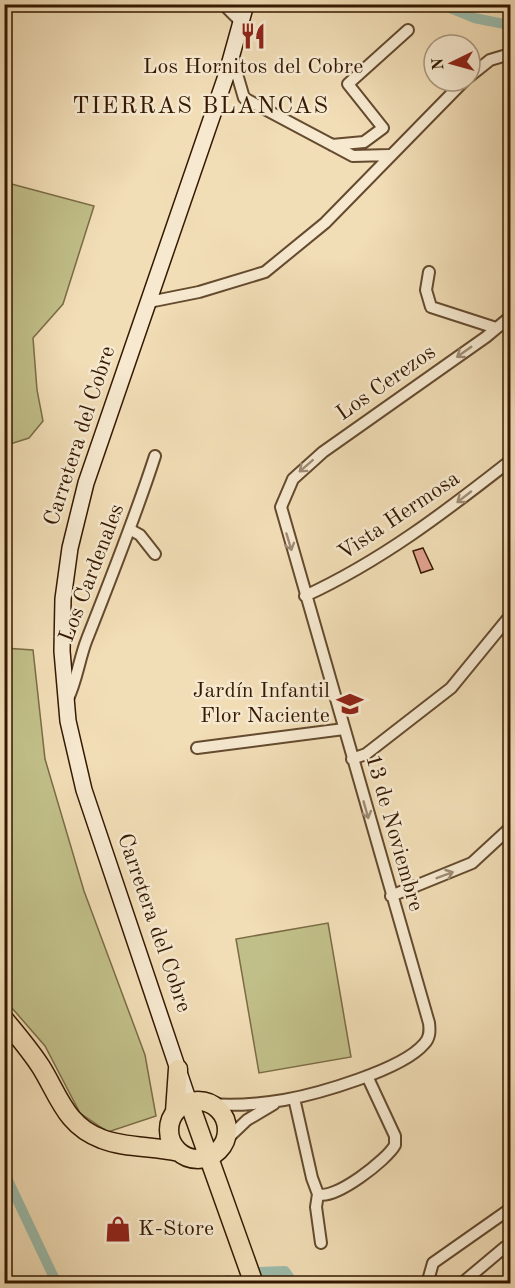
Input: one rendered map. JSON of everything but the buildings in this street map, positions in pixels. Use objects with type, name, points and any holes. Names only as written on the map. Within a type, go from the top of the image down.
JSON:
[{"type":"main road","name":"Carretera del Cobre","points":[[178,1069],[84,790],[66,704],[62,615],[73,532],[86,483],[232,57],[244,13]]},
{"type":"main road","points":[[4,1019],[36,1059],[61,1106],[72,1120],[87,1132],[104,1140],[181,1154],[199,1160],[219,1148]]},
{"type":"main road","points":[[178,1069],[199,1130],[219,1148]]},
{"type":"main road","points":[[178,1069],[190,1108]]},
{"type":"main road","points":[[190,1108],[169,1135],[181,1154],[218,1184]]},
{"type":"main road","points":[[133,1144],[190,1108],[225,1119],[219,1148],[218,1184],[254,1284]]},
{"type":"street","points":[[223,4],[244,13]]},
{"type":"street","points":[[332,145],[363,142],[383,128],[348,84],[408,30]]},
{"type":"street","points":[[482,66],[490,60],[510,54]]},
{"type":"street","points":[[232,57],[244,98],[353,156],[389,155]]},
{"type":"street","points":[[149,302],[199,292],[265,272],[325,223],[452,93]]},
{"type":"street","points":[[429,272],[426,290],[431,307],[496,328]]},
{"type":"street","name":"Los Cerezos","points":[[288,486],[299,472],[350,431],[510,316]]},
{"type":"street","name":"Los Cardenales","points":[[66,704],[74,686],[86,642],[131,530],[154,456]]},
{"type":"street","name":"Vista Hermosa","points":[[305,596],[355,573],[386,554],[510,461]]},
{"type":"street","name":"13 de Noviembre","points":[[219,1148],[247,1120],[288,1099],[367,1076],[419,1049],[426,1042],[429,1033],[429,1023],[281,513],[282,500],[288,486]]},
{"type":"street","points":[[131,530],[140,535],[155,554]]},
{"type":"street","points":[[352,759],[366,754],[451,688],[510,616]]},
{"type":"street","points":[[197,748],[344,729]]},
{"type":"street","points":[[391,896],[472,863],[510,828]]},
{"type":"street","points":[[318,1194],[330,1196],[347,1186],[395,1145],[394,1136],[367,1076]]},
{"type":"street","points":[[288,1099],[318,1194],[316,1207],[321,1243]]},
{"type":"street","name":"13 de Noviembre","points":[[190,1108],[288,1099]]},
{"type":"street","points":[[434,1284],[429,1277],[433,1263],[507,1211]]},
{"type":"street","points":[[461,1284],[505,1247]]},
{"type":"shaded area","points":[[4,182],[94,206],[63,304],[33,338],[37,390],[43,421],[29,438],[10,444],[10,467],[5,470]]},
{"type":"shaded area","points":[[4,648],[33,650],[45,759],[84,891],[145,1055],[156,1116],[108,1132],[80,1113],[45,1046],[5,1000]]},
{"type":"shaded area","points":[[328,923],[351,1057],[259,1073],[236,939]]},
{"type":"waterway","points":[[440,4],[474,18],[510,25]]},
{"type":"waterway","points":[[4,1172],[57,1284]]},
{"type":"waterway","points":[[259,1272],[285,1271],[294,1284]]},
{"type":"waterway","points":[[219,1284],[228,1280]]},
{"type":"place","name":"Los Hornitos del Cobre","points":[[253,36]]},
{"type":"place","name":"Jardín Infantil Flor Naciente","points":[[350,704]]},
{"type":"place","name":"K-Store","points":[[118,1229]]},
{"type":"district","name":"TIERRAS BLANCAS","points":[[201,107]]}]
